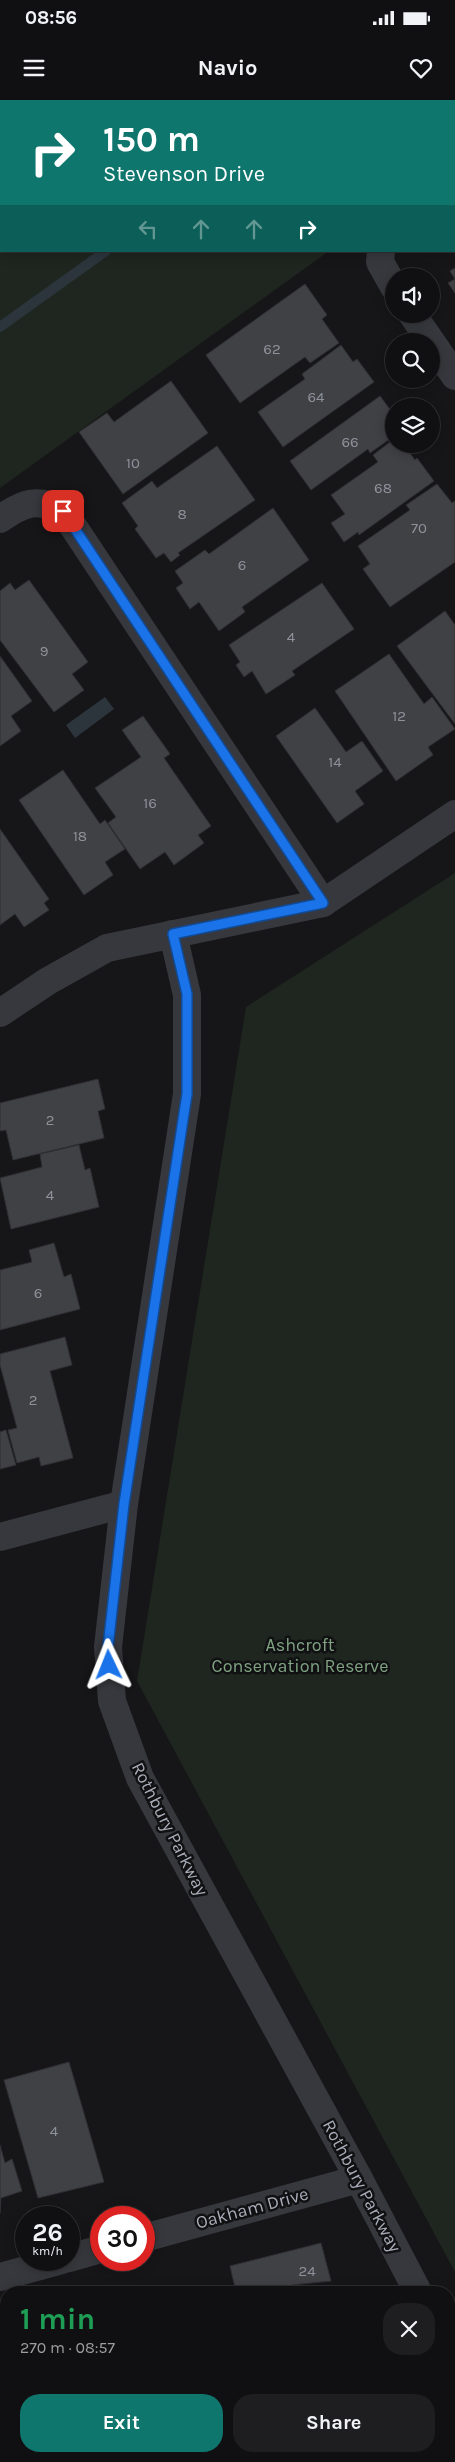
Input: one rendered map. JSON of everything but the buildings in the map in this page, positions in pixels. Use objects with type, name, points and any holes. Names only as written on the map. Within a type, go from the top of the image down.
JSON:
[{"type":"street","points":[[380,252],[380,262],[385,271]]},
{"type":"street","points":[[418,323],[455,376]]},
{"type":"street","points":[[0,519],[14,509],[31,502],[48,503],[63,511],[323,903]]},
{"type":"street","points":[[0,1013],[48,981],[107,948],[323,903],[455,814]]},
{"type":"street","name":"Rothbury Parkway","points":[[173,934],[187,994],[187,1094],[124,1504],[108,1647],[112,1701],[140,1778],[359,2179],[415,2286]]},
{"type":"street","points":[[0,1537],[124,1504]]},
{"type":"street","name":"Oakham Drive","points":[[155,2235],[359,2179]]},
{"type":"street","points":[[0,2277],[22,2271]]},
{"type":"green space","points":[[0,252],[328,252],[0,488]]},
{"type":"green space","name":"Ashcroft Conservation Reserve","points":[[455,873],[455,2272],[137,1681],[246,1007]]},
{"type":"shaded area","points":[[105,697],[114,709],[75,738],[66,725]]},
{"type":"waterway","points":[[0,327],[105,252]]},
{"type":"route","points":[[63,511],[323,903],[173,934],[187,994],[187,1094],[124,1504],[108,1647],[109,1665]]}]
